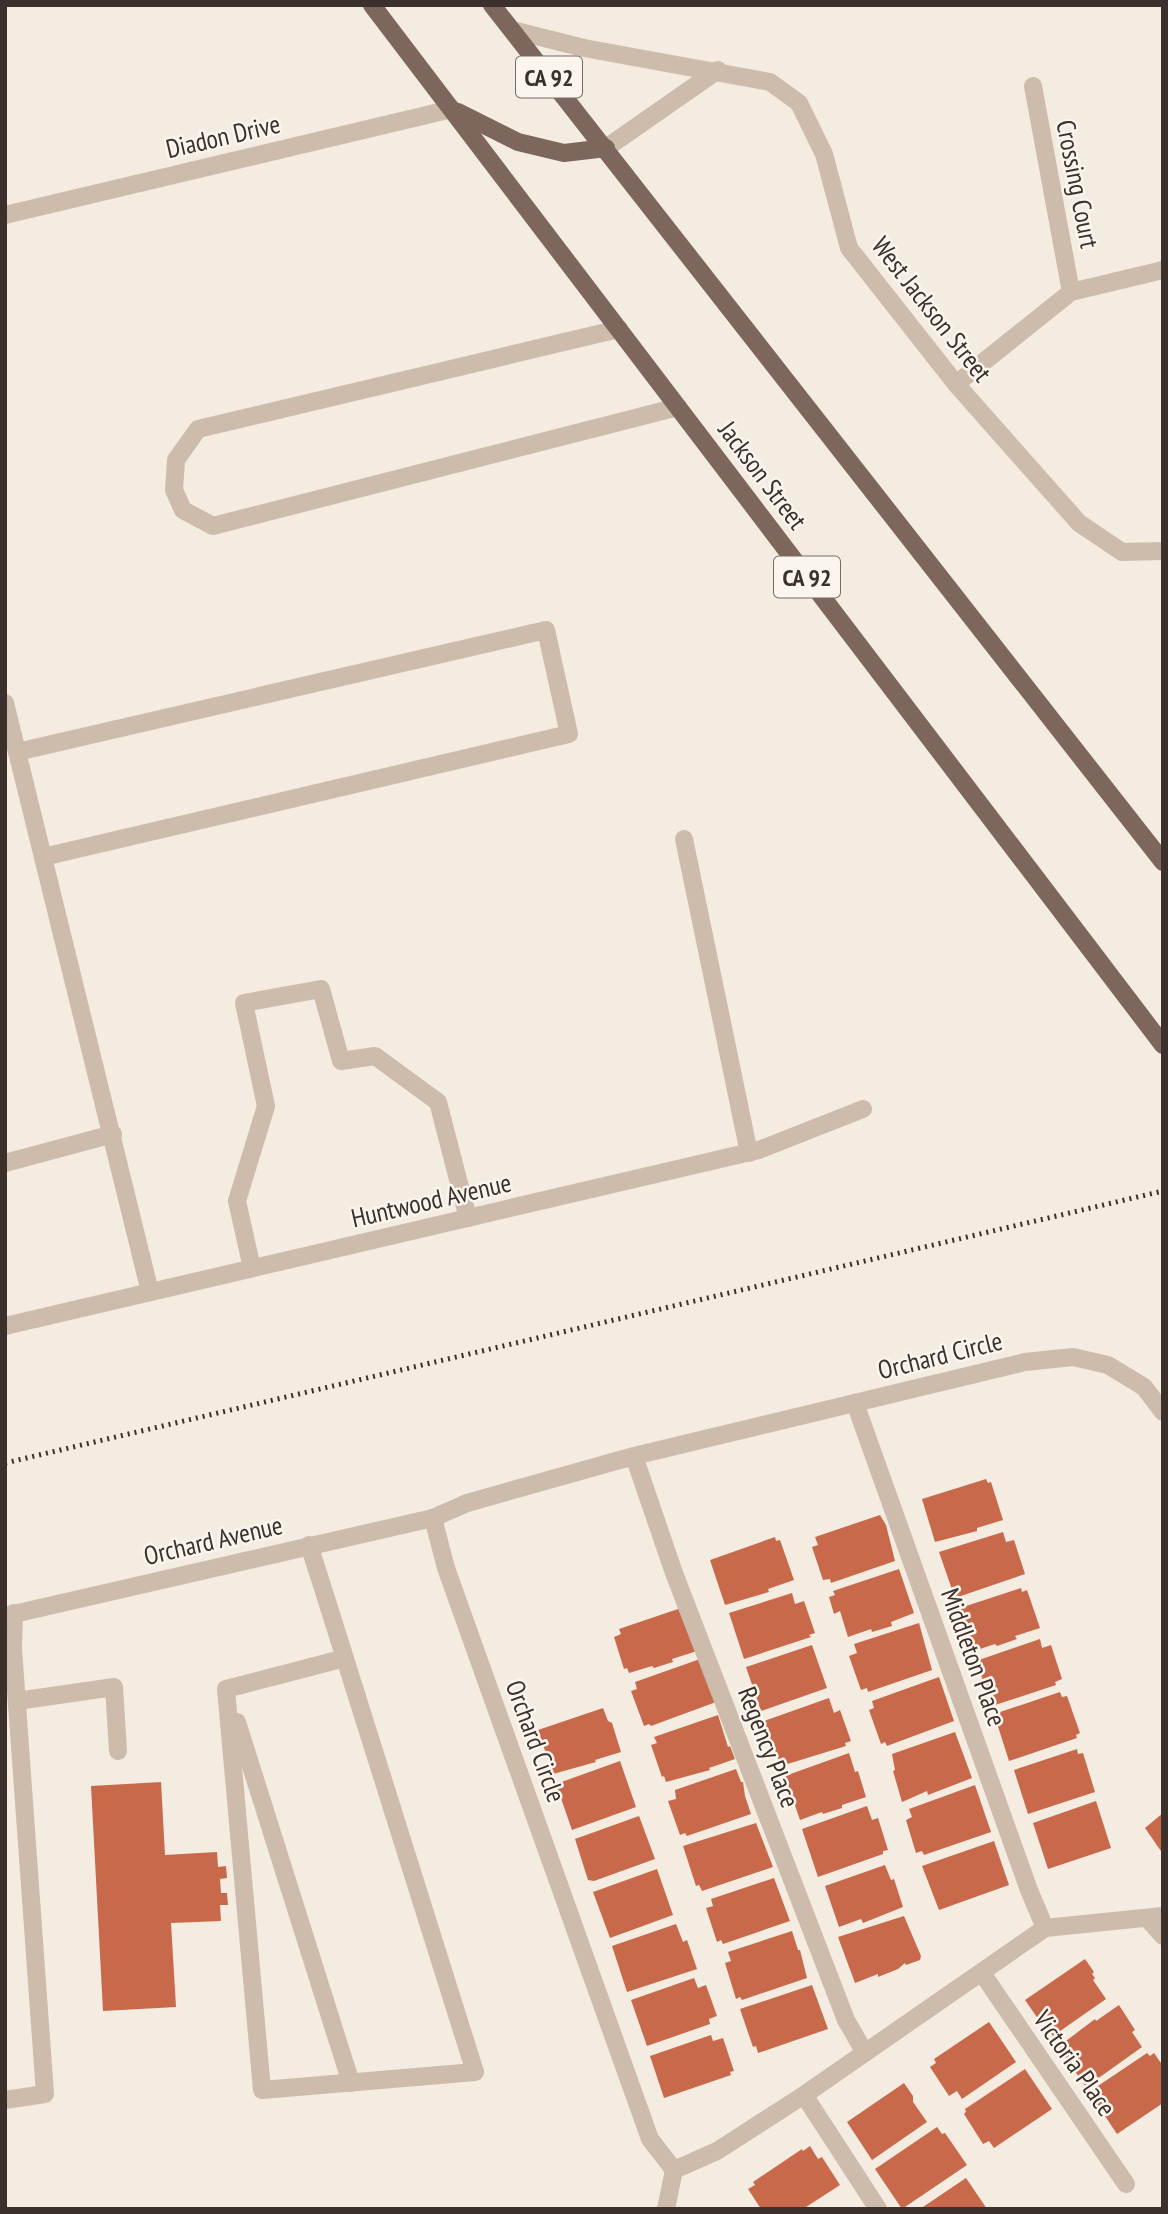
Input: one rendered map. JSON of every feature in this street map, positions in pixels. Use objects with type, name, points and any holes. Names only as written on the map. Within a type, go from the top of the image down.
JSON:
[{"type":"main road","name":"Jackson Street","points":[[372,5],[1163,1045]]},
{"type":"main road","name":"CA 92","points":[[492,5],[1163,862]]},
{"type":"main road","points":[[452,109],[518,142],[564,153],[606,148]]},
{"type":"street","name":"West Jackson Street","points":[[512,30],[584,48],[770,82],[799,103],[824,154],[849,248],[956,384],[1079,523],[1122,552],[1163,551]]},
{"type":"street","points":[[606,148],[718,71]]},
{"type":"street","name":"Crossing Court","points":[[1033,86],[1071,292]]},
{"type":"street","name":"Diadon Drive","points":[[5,215],[452,109]]},
{"type":"street","points":[[956,384],[1071,292],[1163,270]]},
{"type":"street","points":[[619,329],[198,429],[176,460],[174,490],[183,510],[213,526],[678,407]]},
{"type":"street","points":[[17,752],[546,630],[569,734],[43,856]]},
{"type":"street","points":[[5,703],[150,1292]]},
{"type":"street","points":[[684,839],[749,1153]]},
{"type":"street","points":[[252,1268],[237,1201],[266,1106],[244,1003],[321,989],[341,1061],[375,1056],[438,1102],[468,1218]]},
{"type":"street","name":"Huntwood Avenue","points":[[5,1326],[749,1153],[863,1110]]},
{"type":"street","points":[[5,1163],[113,1134]]},
{"type":"street","name":"Orchard Circle","points":[[674,2170],[650,2139],[446,1568],[433,1518],[467,1503],[634,1456],[1025,1362],[1073,1357],[1108,1366],[1144,1387],[1163,1412]]},
{"type":"street","name":"Middleton Place","points":[[855,1403],[1029,1890],[1045,1928]]},
{"type":"street","name":"Regency Place","points":[[634,1456],[674,1573],[846,2021],[865,2053]]},
{"type":"street","name":"Orchard Avenue","points":[[10,1614],[433,1518]]},
{"type":"street","points":[[226,1689],[262,2090],[475,2073],[309,1545]]},
{"type":"street","points":[[5,2100],[44,2094],[10,1614]]},
{"type":"street","points":[[226,1689],[345,1658]]},
{"type":"street","points":[[17,1701],[114,1687],[118,1751]]},
{"type":"street","points":[[226,1689],[351,2082]]},
{"type":"street","points":[[666,2209],[674,2170],[717,2151],[804,2095],[1045,1928],[1089,1921],[1155,1917],[1163,1936]]},
{"type":"street","name":"Victoria Place","points":[[982,1973],[1126,2184]]},
{"type":"street","points":[[804,2095],[878,2209]]},
{"type":"building","points":[[986,1479],[988,1483],[991,1482],[1003,1520],[977,1528],[977,1531],[935,1542],[922,1499]]},
{"type":"building","points":[[880,1515],[886,1525],[895,1561],[831,1583],[830,1579],[823,1580],[812,1547],[818,1545],[815,1537]]},
{"type":"building","points":[[1003,1532],[1006,1542],[1014,1540],[1025,1574],[955,1598],[939,1552]]},
{"type":"building","points":[[775,1537],[776,1541],[780,1540],[794,1580],[768,1589],[769,1592],[725,1605],[710,1560]]},
{"type":"building","points":[[899,1569],[914,1613],[891,1622],[892,1626],[872,1632],[871,1629],[848,1637],[840,1611],[834,1614],[829,1597],[835,1595],[833,1591]]},
{"type":"building","points":[[1021,1588],[1022,1592],[1027,1590],[1040,1628],[1015,1636],[1017,1639],[997,1646],[995,1644],[974,1651],[960,1608]]},
{"type":"building","points":[[792,1593],[795,1604],[804,1601],[815,1633],[809,1635],[811,1637],[744,1659],[729,1613]]},
{"type":"building","points":[[681,1608],[697,1651],[654,1668],[652,1666],[629,1673],[627,1668],[624,1669],[614,1637],[621,1634],[619,1629]]},
{"type":"building","points":[[919,1623],[932,1670],[868,1692],[867,1688],[861,1690],[849,1656],[857,1653],[854,1644]]},
{"type":"building","points":[[1040,1639],[1042,1648],[1051,1645],[1062,1679],[1055,1682],[1056,1685],[992,1706],[976,1661]]},
{"type":"building","points":[[812,1645],[827,1688],[761,1711],[746,1667]]},
{"type":"building","points":[[700,1659],[716,1702],[651,1726],[644,1726],[631,1691],[637,1689],[635,1682]]},
{"type":"building","points":[[939,1677],[954,1721],[887,1746],[885,1742],[881,1744],[869,1710],[874,1708],[872,1701]]},
{"type":"building","points":[[1060,1692],[1062,1697],[1067,1696],[1080,1733],[1076,1735],[1077,1738],[1009,1761],[994,1714]]},
{"type":"building","points":[[829,1698],[834,1713],[840,1710],[851,1741],[845,1743],[846,1746],[781,1766],[764,1721]]},
{"type":"building","points":[[603,1708],[608,1721],[612,1723],[621,1752],[553,1774],[538,1730]]},
{"type":"building","points":[[718,1715],[728,1747],[730,1746],[735,1759],[709,1768],[710,1770],[666,1782],[651,1745],[657,1743],[654,1737]]},
{"type":"building","points":[[955,1732],[972,1778],[928,1795],[927,1791],[902,1802],[893,1771],[892,1754]]},
{"type":"building","points":[[1077,1749],[1078,1754],[1083,1753],[1095,1792],[1028,1814],[1014,1770]]},
{"type":"building","points":[[849,1753],[866,1797],[842,1805],[842,1808],[800,1820],[785,1776]]},
{"type":"building","points":[[620,1761],[636,1807],[572,1830],[556,1784]]},
{"type":"building","points":[[736,1769],[743,1782],[751,1814],[687,1836],[685,1833],[680,1835],[668,1801],[676,1799],[675,1790]]},
{"type":"building","points":[[161,1782],[165,1855],[217,1852],[218,1867],[226,1866],[227,1878],[220,1879],[221,1893],[227,1893],[228,1905],[220,1905],[221,1921],[171,1923],[176,2007],[103,2011],[91,1786]]},
{"type":"building","points":[[975,1785],[991,1832],[924,1855],[922,1851],[916,1853],[906,1820],[912,1817],[909,1809]]},
{"type":"building","points":[[1096,1801],[1111,1848],[1048,1869],[1033,1823]]},
{"type":"building","points":[[867,1806],[872,1820],[878,1818],[888,1850],[818,1877],[802,1829]]},
{"type":"building","points":[[1163,1813],[1163,1854],[1145,1828]]},
{"type":"building","points":[[639,1816],[655,1859],[594,1881],[588,1880],[575,1839]]},
{"type":"building","points":[[756,1823],[773,1867],[702,1891],[699,1885],[696,1886],[683,1846]]},
{"type":"building","points":[[994,1841],[1009,1885],[939,1910],[922,1866]]},
{"type":"building","points":[[885,1865],[891,1880],[894,1879],[903,1907],[863,1923],[861,1919],[839,1927],[825,1886]]},
{"type":"building","points":[[657,1869],[673,1915],[610,1938],[593,1892]]},
{"type":"building","points":[[774,1878],[790,1921],[723,1944],[721,1940],[717,1942],[706,1908],[713,1906],[711,1899]]},
{"type":"building","points":[[904,1916],[921,1956],[920,1960],[906,1965],[905,1963],[898,1969],[878,1977],[878,1974],[855,1983],[838,1937]]},
{"type":"building","points":[[676,1924],[683,1942],[687,1940],[697,1969],[627,1992],[612,1946]]},
{"type":"building","points":[[792,1931],[807,1978],[742,2000],[740,1997],[736,1999],[725,1963],[731,1961],[728,1952]]},
{"type":"building","points":[[1085,1959],[1094,1972],[1093,1980],[1106,1999],[1053,2036],[1025,2000]]},
{"type":"building","points":[[694,1978],[698,1988],[706,1985],[717,2016],[709,2019],[710,2024],[647,2046],[631,2000]]},
{"type":"building","points":[[812,1985],[828,2029],[758,2053],[756,2046],[753,2047],[740,2009]]},
{"type":"building","points":[[1119,2005],[1142,2047],[1086,2087],[1058,2047]]},
{"type":"building","points":[[989,2022],[1016,2062],[962,2099],[957,2091],[949,2096],[930,2067],[936,2063],[934,2059]]},
{"type":"building","points":[[711,2035],[713,2041],[723,2038],[734,2071],[730,2072],[731,2075],[664,2098],[650,2056]]},
{"type":"building","points":[[1147,2053],[1150,2056],[1154,2053],[1163,2066],[1163,2103],[1117,2134],[1089,2092]]},
{"type":"building","points":[[1025,2069],[1052,2109],[994,2148],[989,2141],[983,2144],[964,2114],[965,2109]]},
{"type":"building","points":[[904,2083],[927,2122],[872,2160],[847,2122]]},
{"type":"building","points":[[937,2127],[942,2134],[945,2133],[967,2165],[902,2209],[875,2169]]},
{"type":"building","points":[[810,2146],[818,2159],[822,2157],[840,2185],[803,2209],[761,2209],[748,2189],[755,2185],[753,2182]]},
{"type":"building","points":[[966,2178],[987,2209],[920,2209]]},
{"type":"railway","points":[[5,1463],[1163,1191]]}]
